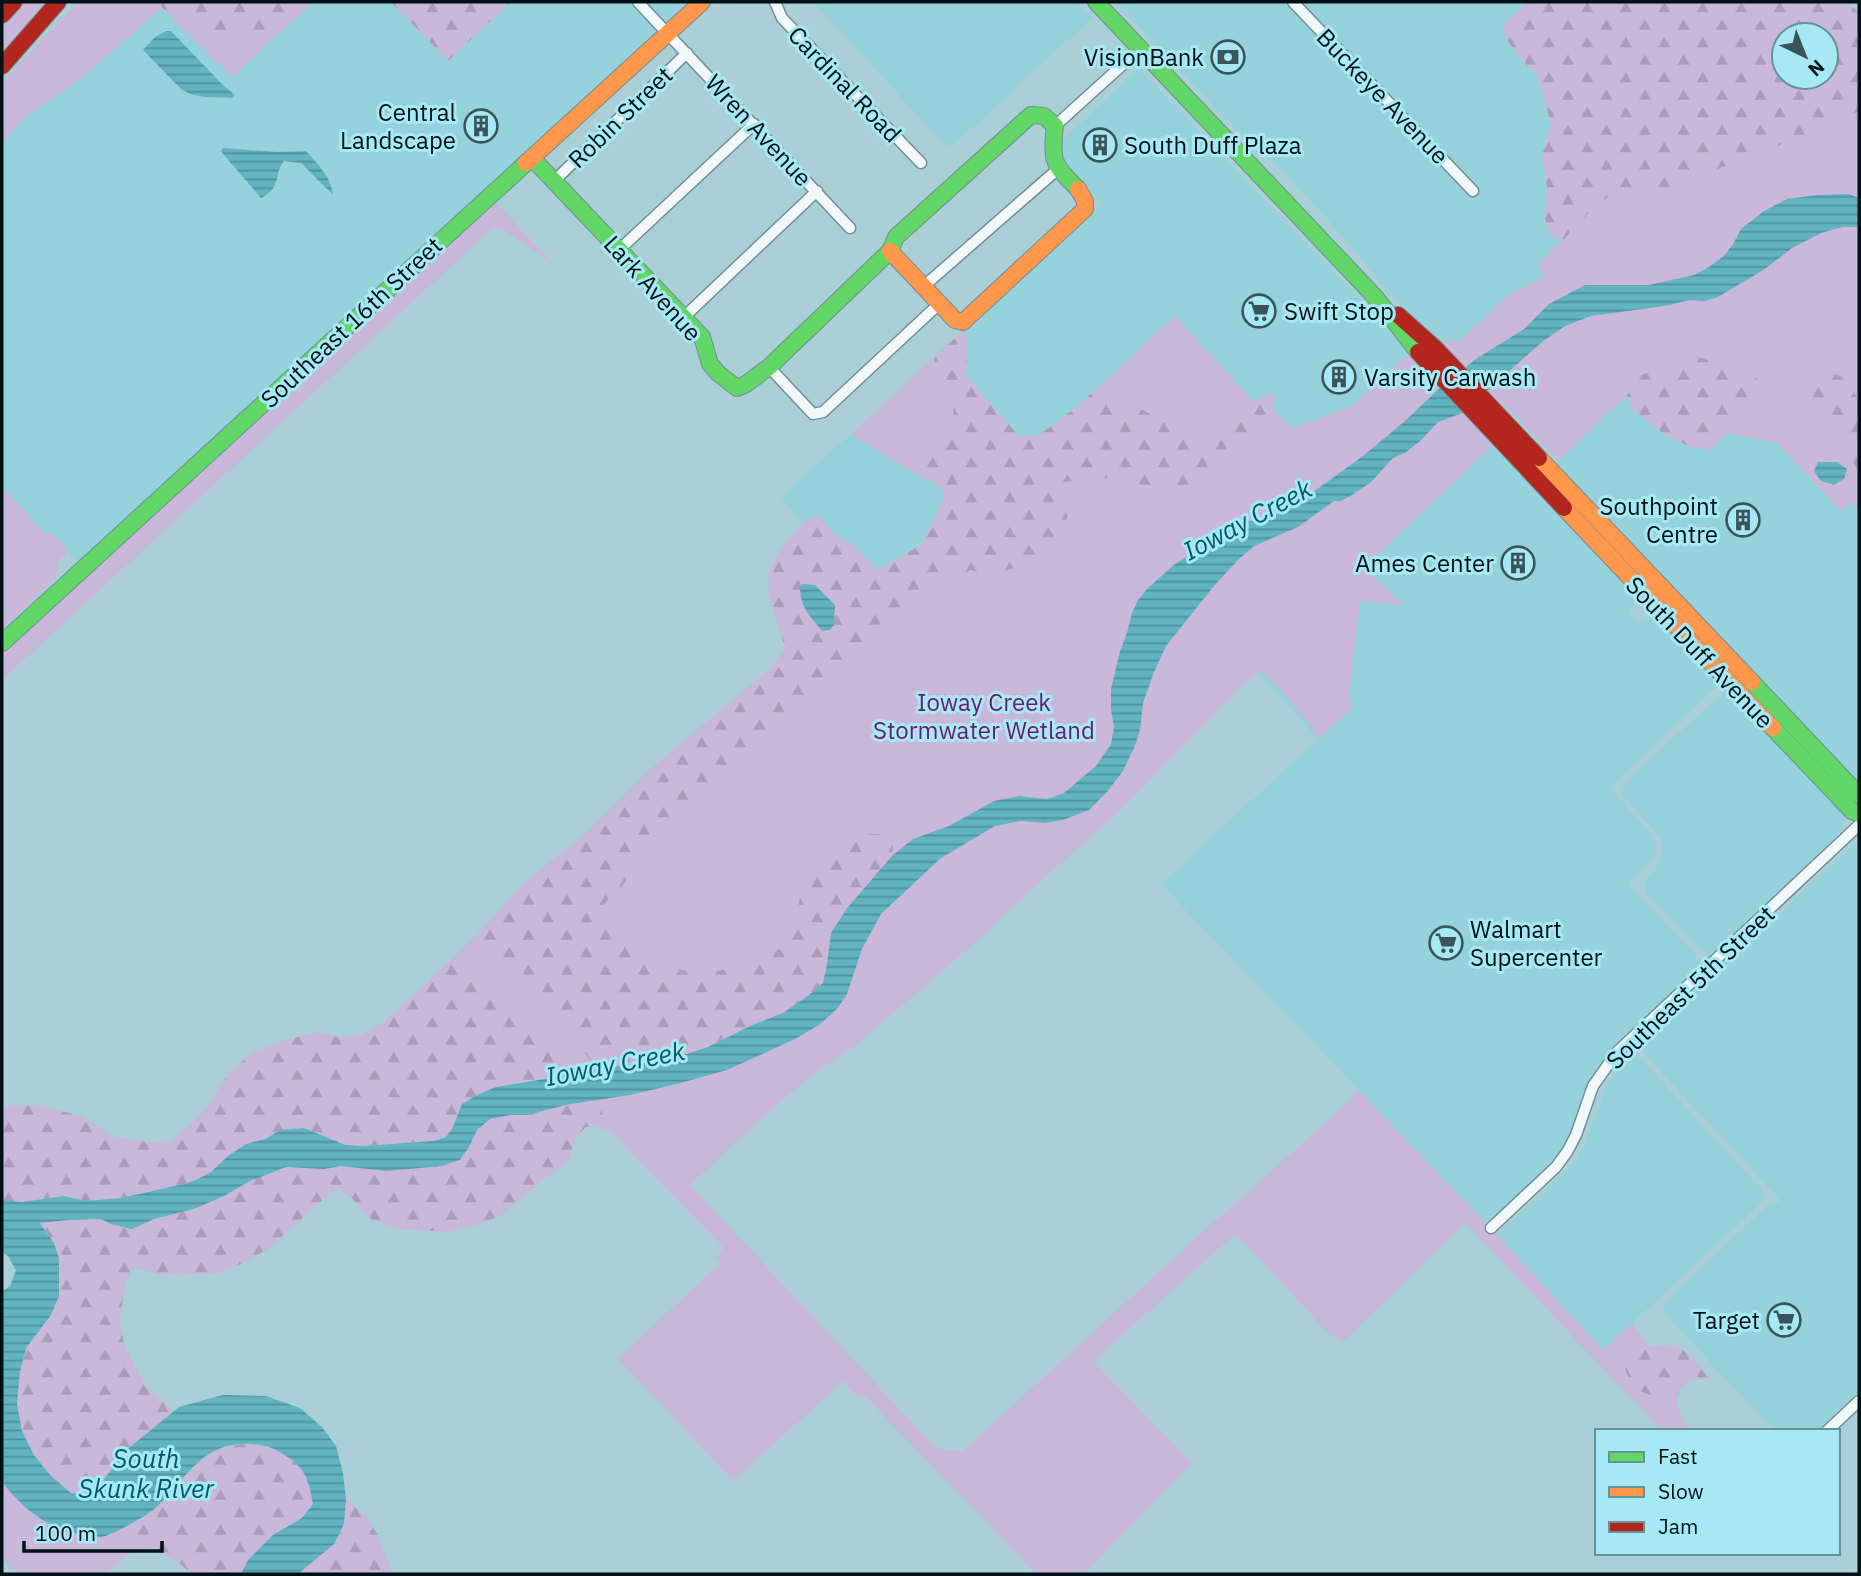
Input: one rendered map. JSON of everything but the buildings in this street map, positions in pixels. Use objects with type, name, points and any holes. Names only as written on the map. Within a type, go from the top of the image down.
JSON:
[{"type":"main road","points":[[2,15],[14,2]]},
{"type":"main road","points":[[2,66],[60,2]]},
{"type":"main road","name":"Southeast 16th Street","points":[[2,643],[702,2]]},
{"type":"main road","name":"South Duff Avenue","points":[[1096,2],[1429,354],[1497,413],[1859,795]]},
{"type":"main road","points":[[769,366],[890,251],[896,237],[1031,115],[1044,116],[1055,126],[1054,161],[1058,169],[1083,195],[1087,202],[1086,209],[963,322],[955,320],[890,251]]},
{"type":"main road","name":"Lark Avenue","points":[[531,158],[702,337],[710,364],[719,374],[737,388],[769,366]]},
{"type":"main road","name":"South Duff Avenue","points":[[1429,354],[1484,425],[1852,811],[1859,814]]},
{"type":"street","name":"Wren Avenue","points":[[638,2],[850,228]]},
{"type":"street","name":"Cardinal Road","points":[[775,2],[782,18],[921,163]]},
{"type":"street","name":"Buckeye Avenue","points":[[1293,2],[1473,191]]},
{"type":"street","points":[[1055,126],[1140,49]]},
{"type":"street","name":"Robin Street","points":[[554,181],[687,53]]},
{"type":"street","points":[[620,250],[754,124]]},
{"type":"street","points":[[924,286],[1058,169]]},
{"type":"street","points":[[684,317],[817,191]]},
{"type":"street","points":[[769,366],[813,414],[823,412],[940,303]]},
{"type":"street","name":"Southeast 5th Street","points":[[1491,1228],[1556,1167],[1567,1152],[1576,1135],[1593,1086],[1617,1052],[1859,825]]},
{"type":"street","points":[[1829,1429],[1859,1401]]},
{"type":"shaded area","points":[[313,2],[391,2],[448,61],[511,2],[688,2],[78,562],[52,532],[47,535],[2,487],[2,144],[24,118],[80,79],[162,8],[232,77]]},
{"type":"shaded area","points":[[813,2],[1076,2],[1092,18],[949,149]]},
{"type":"shaded area","points":[[1116,2],[1527,2],[1579,111],[1584,218],[1539,263],[1545,276],[1459,341],[1440,343],[1378,280],[1346,239],[1282,171],[1228,121]]},
{"type":"shaded area","points":[[1139,68],[1410,353],[1352,406],[1292,429],[1273,408],[1275,398],[1258,399],[1255,403],[1175,316],[1075,408],[1039,435],[1020,437],[966,376],[967,342],[964,330],[1103,204],[1054,149]]},
{"type":"shaded area","points":[[1627,395],[1632,409],[1710,450],[1728,433],[1777,443],[1841,511],[1851,502],[1859,510],[1859,788],[1553,466]]},
{"type":"shaded area","points":[[851,434],[938,485],[945,496],[921,545],[877,570],[854,546],[833,533],[819,516],[806,520],[803,524],[781,497]]},
{"type":"shaded area","points":[[1495,443],[1634,591],[1633,605],[1628,613],[1638,624],[1651,618],[1665,622],[1718,679],[1716,687],[1609,788],[1651,833],[1656,843],[1655,855],[1628,884],[1707,967],[1762,916],[1770,922],[1859,839],[1859,1401],[1829,1429],[1773,1429],[1664,1313],[1663,1306],[1666,1301],[1765,1208],[1781,1201],[1631,1039],[1604,1069],[1567,1152],[1491,1228],[1161,884],[1318,739],[1258,673]]},
{"type":"shaded area","points":[[1727,691],[1845,819],[1835,838],[1715,951],[1707,954],[1648,894],[1646,879],[1659,862],[1661,839],[1625,798],[1622,790],[1629,779]]},
{"type":"shaded area","points":[[1640,1058],[1762,1190],[1765,1198],[1603,1350],[1497,1235],[1575,1162],[1587,1139],[1606,1087],[1624,1060]]},
{"type":"green space","points":[[26,2],[48,2],[2,54],[2,29]]},
{"type":"green space","points":[[78,2],[159,2],[162,8],[80,79],[24,118],[2,144],[2,82]]},
{"type":"green space","points":[[159,2],[313,2],[268,43],[201,27],[162,8]]},
{"type":"green space","points":[[391,2],[511,2],[448,61]]},
{"type":"green space","points":[[1524,2],[1848,2],[1859,13],[1859,112],[1832,120],[1809,136],[1768,149],[1672,187],[1637,194],[1614,195],[1600,201],[1564,239],[1554,238],[1547,229],[1545,217],[1547,186],[1542,155],[1551,124],[1537,75],[1507,40],[1502,26]]},
{"type":"green space","points":[[162,8],[238,35],[268,43],[232,77]]},
{"type":"green space","name":"Ioway Creek Stormwater Wetland","points":[[1859,20],[1859,426],[1813,407],[1847,450],[1859,471],[1859,510],[1851,502],[1841,511],[1777,443],[1728,433],[1754,391],[1634,383],[1627,395],[1558,461],[1505,405],[1479,430],[1492,446],[1373,559],[1372,575],[1404,605],[1360,601],[1349,696],[1353,707],[1319,739],[1314,729],[1261,671],[1247,681],[1115,815],[978,940],[856,1045],[813,1074],[773,1108],[690,1185],[933,1445],[942,1450],[963,1451],[1341,1109],[1358,1090],[1491,1228],[1603,1350],[1632,1323],[1649,1346],[1640,1353],[1633,1388],[1677,1407],[1690,1429],[1660,1429],[1465,1223],[1343,1342],[1328,1333],[1239,1237],[1233,1236],[1093,1361],[1192,1463],[1084,1574],[1036,1574],[863,1394],[858,1398],[843,1381],[733,1481],[618,1359],[720,1263],[715,1258],[724,1248],[612,1133],[604,1129],[601,1104],[456,955],[478,934],[495,952],[1175,316],[1255,403],[1216,440],[1178,429],[1144,411],[1203,478],[1260,426],[1273,408],[1292,429],[1352,406],[1408,355],[1417,365],[1444,340],[1455,342],[1461,339],[1510,294],[1544,277],[1539,263],[1584,218],[1579,111],[1502,26],[1770,21],[1770,91],[1840,91],[1840,21],[1800,21]]},
{"type":"green space","points":[[495,202],[554,264],[494,227],[2,680],[2,653]]},
{"type":"green space","points":[[964,330],[967,342],[966,376],[1020,437],[1039,435],[1094,391],[1139,408],[1187,432],[1215,440],[1244,416],[1258,399],[1270,393],[1275,398],[1273,408],[1260,426],[1198,483],[1170,493],[1110,478],[1056,484],[1059,499],[1068,517],[1049,542],[1025,565],[991,575],[971,570],[928,588],[882,622],[852,663],[653,832],[639,865],[604,904],[620,939],[660,965],[704,975],[747,963],[789,945],[796,923],[800,895],[829,862],[866,834],[890,834],[893,845],[892,856],[848,907],[831,933],[823,983],[809,995],[783,1013],[680,1057],[598,1068],[478,934],[522,885],[590,829],[656,764],[771,668],[785,649],[769,595],[768,572],[785,543],[806,520],[819,516],[833,533],[854,546],[877,570],[921,545],[945,496],[938,485],[904,467],[940,439],[952,423],[954,405],[931,376],[935,356]]},
{"type":"green space","points":[[935,356],[931,376],[954,405],[952,423],[940,439],[904,467],[851,434]]},
{"type":"green space","points":[[1699,358],[1745,365],[1757,379],[1750,400],[1739,418],[1710,450],[1691,447],[1665,435],[1631,408],[1627,395],[1642,375]]},
{"type":"green space","points":[[1833,373],[1843,377],[1859,400],[1859,471],[1847,450],[1809,403],[1818,386]]},
{"type":"green space","points":[[2,487],[47,535],[51,532],[68,551],[59,560],[58,576],[2,630]]},
{"type":"green space","points":[[456,955],[575,1074],[507,1084],[456,1115],[452,1129],[446,1137],[434,1141],[345,1145],[304,1128],[282,1130],[265,1139],[246,1144],[211,1172],[188,1183],[121,1198],[86,1201],[64,1196],[22,1202],[2,1200],[2,1110],[9,1105],[42,1106],[83,1117],[115,1137],[148,1142],[171,1141],[210,1104],[228,1074],[251,1053],[316,1032],[342,1037],[361,1035],[384,1022]]},
{"type":"green space","points":[[601,1100],[604,1129],[586,1127],[576,1137],[568,1162],[502,1215],[478,1225],[446,1232],[400,1229],[373,1221],[352,1198],[339,1190],[331,1192],[270,1248],[237,1266],[214,1274],[165,1275],[132,1268],[125,1283],[120,1321],[124,1344],[145,1385],[173,1412],[124,1452],[103,1481],[83,1494],[71,1493],[50,1475],[34,1455],[22,1431],[17,1403],[26,1348],[51,1315],[54,1243],[40,1223],[101,1219],[132,1229],[154,1219],[194,1209],[248,1182],[286,1167],[361,1168],[469,1147],[477,1130],[489,1119],[528,1115],[565,1105]]},
{"type":"green space","points":[[1675,1345],[1691,1355],[1710,1380],[1685,1383],[1679,1392],[1677,1407],[1633,1388],[1625,1369],[1649,1346]]},
{"type":"green space","points":[[243,1444],[269,1446],[295,1461],[309,1480],[313,1504],[302,1517],[273,1535],[248,1560],[241,1574],[193,1574],[151,1548],[135,1549],[123,1542],[117,1530],[153,1510],[194,1466],[217,1448]]},
{"type":"green space","points":[[2,1482],[6,1488],[73,1533],[101,1537],[117,1530],[123,1542],[135,1549],[105,1574],[23,1574],[13,1569],[2,1558]]},
{"type":"green space","points":[[346,1499],[364,1514],[378,1535],[393,1574],[298,1574],[344,1524]]},
{"type":"water","points":[[171,31],[235,95],[232,98],[205,97],[181,89],[143,50],[155,37]]},
{"type":"water","points":[[223,148],[306,151],[327,177],[333,195],[301,163],[284,161],[275,186],[261,198],[224,155],[221,151]]},
{"type":"water","name":"Ioway Creek","points":[[1849,194],[1859,198],[1859,227],[1843,227],[1821,233],[1792,248],[1765,269],[1718,297],[1591,316],[1565,326],[1542,342],[1462,413],[1438,422],[1405,453],[1393,458],[1371,482],[1341,501],[1334,501],[1298,527],[1254,546],[1214,586],[1166,646],[1143,703],[1140,730],[1134,748],[1123,771],[1107,792],[1089,810],[1063,820],[1045,823],[1021,821],[995,826],[941,858],[881,914],[862,949],[847,994],[837,1009],[819,1025],[795,1039],[727,1070],[677,1084],[630,1095],[565,1105],[528,1115],[490,1119],[477,1130],[460,1160],[442,1166],[386,1171],[341,1166],[324,1169],[286,1167],[248,1182],[194,1209],[154,1219],[132,1229],[101,1219],[40,1223],[54,1243],[59,1258],[59,1296],[51,1315],[26,1348],[20,1372],[17,1404],[22,1431],[34,1455],[50,1475],[71,1493],[83,1494],[103,1481],[124,1452],[179,1407],[223,1395],[266,1396],[300,1408],[322,1427],[336,1446],[346,1499],[344,1524],[334,1544],[298,1574],[241,1574],[248,1560],[273,1535],[302,1518],[313,1504],[307,1480],[300,1468],[289,1458],[266,1446],[233,1445],[218,1449],[195,1465],[153,1510],[101,1537],[60,1529],[38,1517],[2,1482],[2,1292],[10,1286],[16,1270],[8,1256],[2,1252],[2,1200],[22,1202],[64,1196],[86,1201],[121,1198],[188,1183],[211,1172],[246,1144],[265,1139],[281,1130],[304,1128],[345,1145],[434,1141],[446,1137],[462,1104],[496,1087],[593,1069],[665,1061],[708,1047],[783,1013],[823,983],[831,933],[848,907],[892,856],[913,839],[949,826],[994,801],[1019,796],[1047,799],[1064,793],[1096,766],[1111,744],[1114,727],[1111,689],[1132,613],[1148,588],[1175,564],[1242,523],[1273,516],[1302,500],[1363,456],[1476,359],[1524,329],[1549,304],[1585,285],[1649,285],[1694,275],[1724,256],[1741,229],[1764,211],[1787,199]]},
{"type":"water","points":[[1818,462],[1837,462],[1847,469],[1844,479],[1834,485],[1821,481],[1814,471]]},
{"type":"water","points":[[803,584],[815,585],[835,605],[834,625],[830,630],[822,631],[806,611],[800,594]]},
{"type":"traffic: fast","points":[[1096,2],[1376,298],[1418,352]]},
{"type":"traffic: fast","points":[[532,158],[702,337],[710,364],[737,388],[769,367],[890,251],[896,237],[1031,115],[1044,116],[1055,126],[1053,148],[1056,162],[1063,174],[1078,189]]},
{"type":"traffic: fast","points":[[2,643],[526,163]]},
{"type":"traffic: fast","points":[[1752,682],[1859,795]]},
{"type":"traffic: fast","points":[[1773,728],[1852,811],[1859,814]]},
{"type":"traffic: slow","points":[[526,163],[702,2]]},
{"type":"traffic: slow","points":[[890,251],[955,320],[963,322],[1085,209],[1085,201],[1078,189]]},
{"type":"traffic: slow","points":[[1539,458],[1752,682]]},
{"type":"traffic: slow","points":[[1564,508],[1773,728]]},
{"type":"traffic: jam","points":[[2,15],[14,2]]},
{"type":"traffic: jam","points":[[2,66],[58,2]]},
{"type":"traffic: jam","points":[[1398,315],[1435,348],[1539,458]]},
{"type":"traffic: jam","points":[[1418,352],[1564,508]]},
{"type":"place","name":"VisionBank","points":[[1228,57]]},
{"type":"place","name":"Central Landscape","points":[[481,126]]},
{"type":"place","name":"South Duff Plaza","points":[[1100,145]]},
{"type":"place","name":"Swift Stop","points":[[1259,311]]},
{"type":"place","name":"Varsity Carwash","points":[[1339,377]]},
{"type":"place","name":"Southpoint Centre","points":[[1743,520]]},
{"type":"place","name":"Ames Center","points":[[1518,563]]},
{"type":"place","name":"Walmart Supercenter","points":[[1446,943]]},
{"type":"place","name":"Target","points":[[1784,1320]]},
{"type":"water label","name":"South Skunk River","points":[[146,1473]]}]
